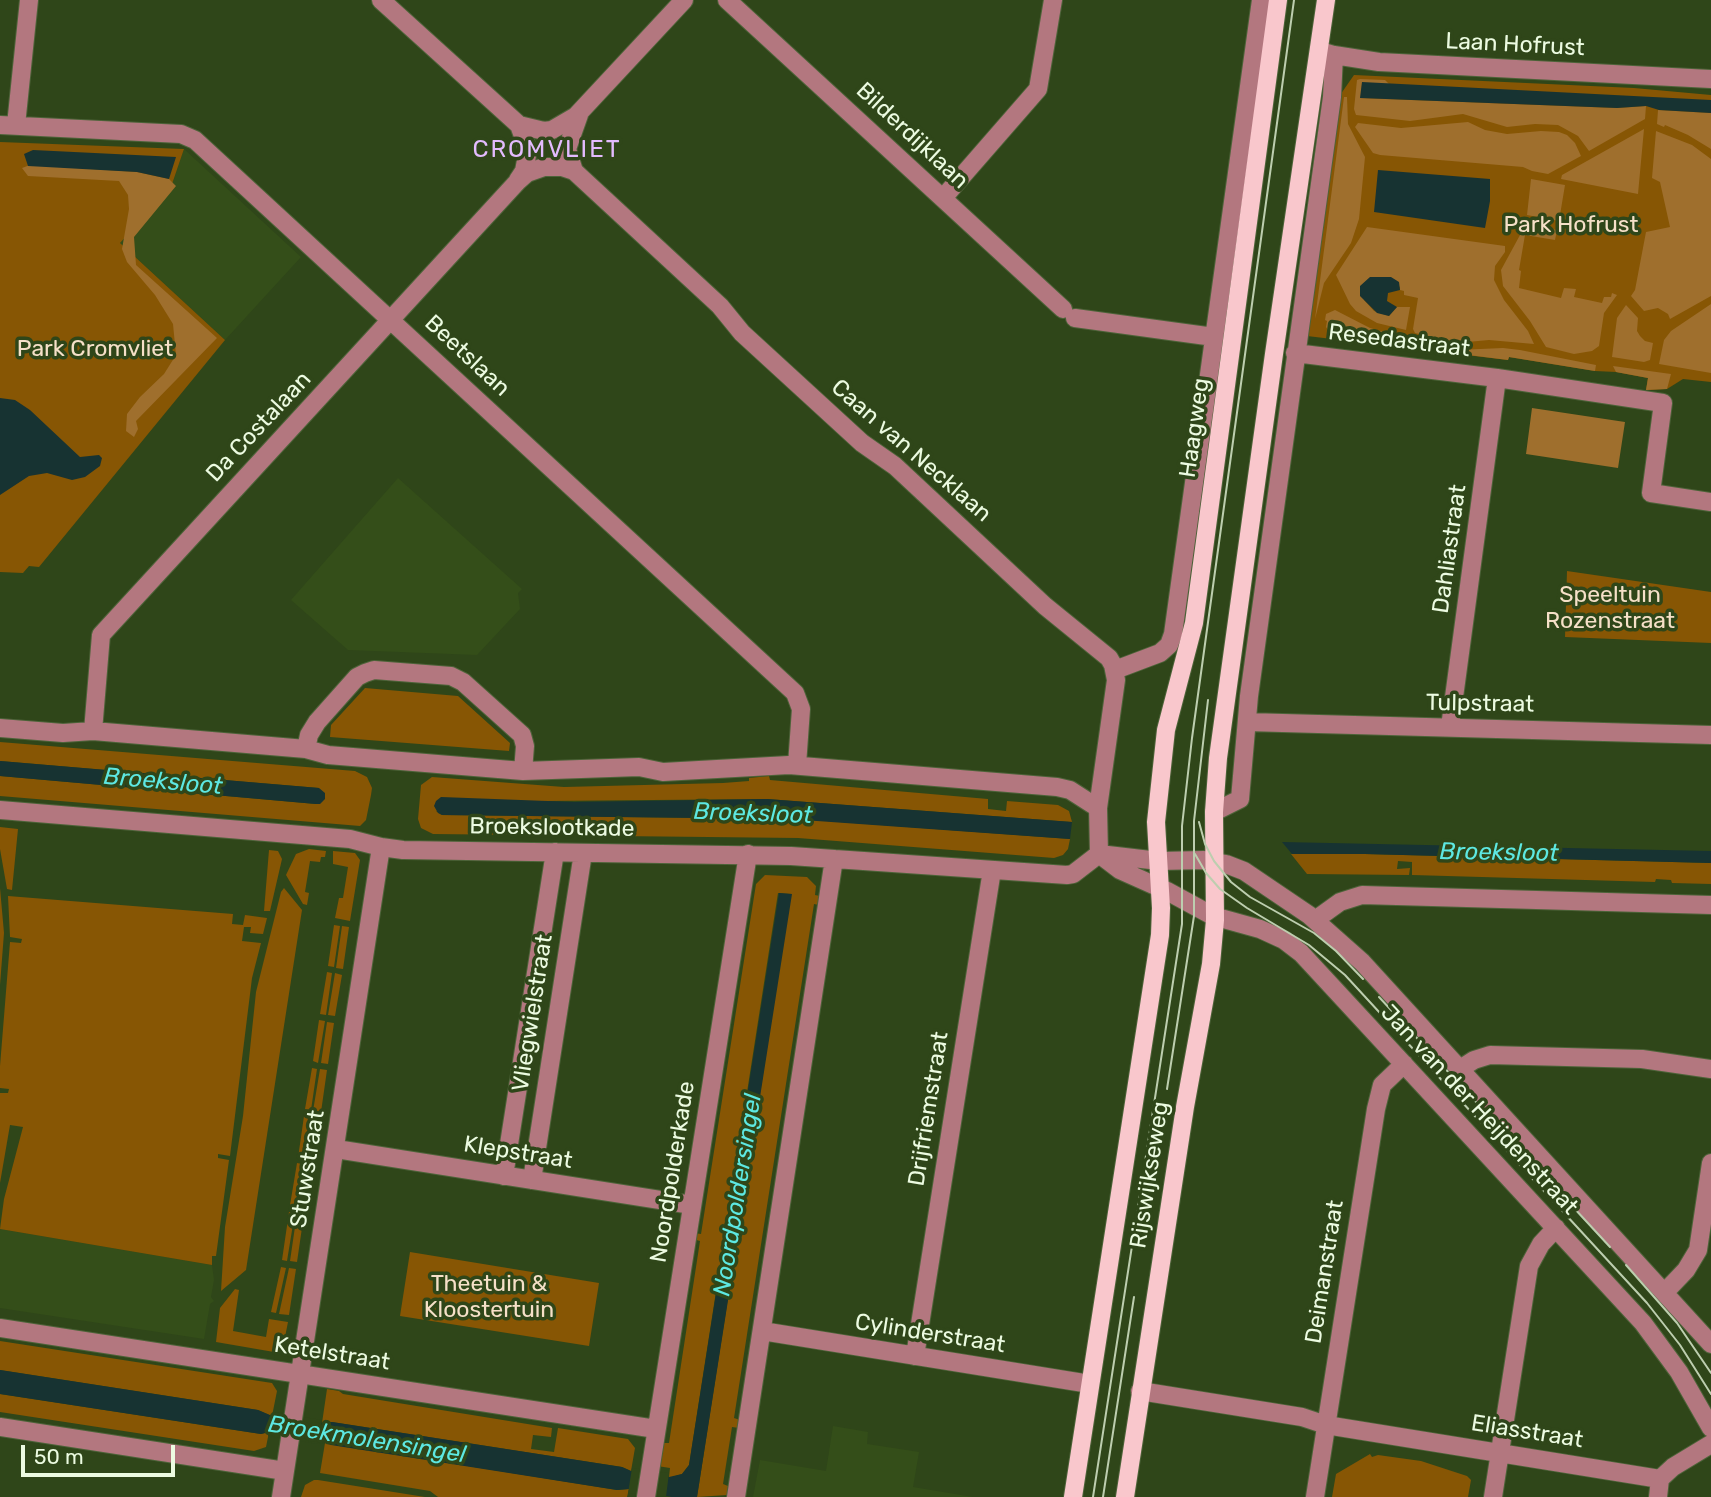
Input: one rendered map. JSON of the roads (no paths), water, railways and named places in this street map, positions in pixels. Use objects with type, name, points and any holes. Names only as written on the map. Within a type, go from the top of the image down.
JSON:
[{"type":"main road","name":"Haagweg","points":[[1159,861],[1156,822],[1166,730],[1194,623],[1278,0]]},
{"type":"main road","points":[[1214,861],[1214,812],[1220,745],[1326,52],[1326,0]]},
{"type":"main road","name":"Rijswijkseweg","points":[[1073,1497],[1160,935],[1159,861]]},
{"type":"main road","name":"Rijswijkseweg","points":[[1125,1497],[1149,1392],[1185,1107],[1209,977],[1215,916],[1214,861]]},
{"type":"street","points":[[8,125],[29,0]]},
{"type":"street","points":[[381,0],[519,125],[544,131],[569,121],[583,110],[684,0]]},
{"type":"street","name":"Bilderdijklaan","points":[[727,0],[1069,314],[1214,337]]},
{"type":"street","points":[[943,198],[1038,89],[1054,0]]},
{"type":"street","name":"Haagweg","points":[[1115,670],[1160,653],[1169,645],[1173,634],[1261,0]]},
{"type":"street","points":[[1214,812],[1240,799],[1247,722],[1295,353],[1332,97],[1326,52]]},
{"type":"street","name":"Laan Hofrust","points":[[1326,52],[1379,62],[1711,79]]},
{"type":"street","points":[[574,171],[568,158],[568,145],[576,121],[583,110]]},
{"type":"street","name":"Beetslaan","points":[[8,125],[181,134],[195,140],[795,692],[801,709],[797,765]]},
{"type":"street","name":"Da Costalaan","points":[[518,181],[524,171],[528,150],[519,125]]},
{"type":"street","name":"Da Costalaan","points":[[93,731],[101,635],[518,181],[527,173],[544,167],[562,167],[574,171]]},
{"type":"street","name":"Caan van Necklaan","points":[[574,171],[720,306],[742,333],[862,443],[895,466],[1045,606],[1107,656],[1115,670]]},
{"type":"street","name":"Resedastraat","points":[[1295,353],[1497,378],[1663,403],[1651,493],[1711,502]]},
{"type":"street","name":"Dahliastraat","points":[[1450,727],[1497,378]]},
{"type":"street","points":[[306,749],[309,735],[317,722],[357,677],[374,670],[451,676],[463,682],[522,736],[525,746],[523,771]]},
{"type":"street","points":[[1099,854],[1098,808],[1116,687],[1115,670]]},
{"type":"street","name":"Tulpstraat","points":[[1247,722],[1711,735]]},
{"type":"street","points":[[0,728],[63,733],[93,731],[306,749],[328,755],[523,771],[639,767],[663,772],[797,765],[1060,787],[1098,808]]},
{"type":"street","name":"Broekslootkade","points":[[0,810],[350,839],[404,850],[748,854],[1069,875],[1076,873],[1099,854]]},
{"type":"street","name":"Stuwstraat","points":[[281,1497],[381,847]]},
{"type":"street","name":"Vliegwielstraat","points":[[504,1176],[555,852]]},
{"type":"street","name":"Vliegwielstraat","points":[[532,1180],[583,853]]},
{"type":"street","name":"Noordpolderkade","points":[[646,1497],[748,854]]},
{"type":"street","points":[[1099,854],[1159,861]]},
{"type":"street","points":[[1099,854],[1120,870],[1161,887]]},
{"type":"street","points":[[736,1497],[834,859]]},
{"type":"street","name":"Jan van der Heijdenstraat","points":[[1159,861],[1214,861],[1244,872],[1315,920],[1362,962],[1711,1344]]},
{"type":"street","name":"Drijfriemstraat","points":[[915,1356],[992,870]]},
{"type":"street","name":"Jan van der Heijdenstraat","points":[[1161,887],[1215,916],[1260,929],[1291,944],[1308,960],[1658,1341],[1711,1428]]},
{"type":"street","points":[[1315,920],[1340,902],[1362,895],[1711,905]]},
{"type":"street","points":[[1460,1069],[1474,1060],[1490,1055],[1642,1059],[1711,1069]]},
{"type":"street","name":"Deimanstraat","points":[[1314,1497],[1376,1108],[1382,1086],[1404,1064]]},
{"type":"street","name":"Klepstraat","points":[[336,1149],[692,1205]]},
{"type":"street","points":[[1665,1292],[1686,1270],[1698,1250],[1711,1163]]},
{"type":"street","points":[[1493,1497],[1529,1266],[1541,1244],[1556,1228]]},
{"type":"street","name":"Ketelstraat","points":[[0,1328],[656,1429]]},
{"type":"street","name":"Cylinderstraat","points":[[762,1331],[1090,1384]]},
{"type":"street","name":"Eliasstraat","points":[[1149,1392],[1284,1414],[1326,1425],[1660,1479]]},
{"type":"street","points":[[0,1427],[285,1471]]},
{"type":"street","points":[[1658,1497],[1660,1479],[1711,1444]]},
{"type":"water","points":[[1362,82],[1711,100],[1711,113],[1659,110],[1646,106],[1617,108],[1360,98]]},
{"type":"water","points":[[33,150],[176,157],[169,179],[137,172],[28,166],[24,154]]},
{"type":"water","points":[[1378,170],[1490,179],[1490,201],[1485,228],[1374,212]]},
{"type":"water","points":[[1370,277],[1391,277],[1399,282],[1400,290],[1388,293],[1387,301],[1397,307],[1389,316],[1377,313],[1360,296],[1360,286]]},
{"type":"water","points":[[0,398],[15,400],[30,410],[80,457],[99,455],[102,458],[100,466],[85,477],[72,480],[47,473],[29,476],[0,495]]},
{"type":"water","name":"Broeksloot","points":[[0,761],[319,788],[325,793],[325,799],[316,804],[0,776]]},
{"type":"water","name":"Broeksloot","points":[[441,797],[574,802],[767,799],[1072,822],[1070,839],[789,819],[442,815],[434,806]]},
{"type":"water","name":"Broeksloot","points":[[1282,842],[1711,851],[1711,863],[1292,854]]},
{"type":"water","points":[[779,893],[792,894],[697,1497],[672,1497],[629,1489],[617,1490],[331,1445],[319,1440],[269,1432],[261,1434],[0,1394],[0,1370],[258,1410],[272,1416],[332,1422],[622,1467],[669,1477],[682,1474],[689,1465]]},
{"type":"tram line","points":[[1093,1497],[1182,924],[1182,826],[1192,738],[1294,0]]},
{"type":"tram line","points":[[1167,1089],[1194,916],[1194,821],[1208,700]]},
{"type":"tram line","points":[[1199,822],[1205,844],[1214,861],[1231,882],[1250,897],[1314,933],[1363,979]]},
{"type":"tram line","points":[[1195,854],[1220,889],[1309,945],[1345,975],[1647,1303],[1680,1345],[1711,1394]]},
{"type":"tram line","points":[[1379,997],[1610,1247]]},
{"type":"tram line","points":[[1626,1265],[1677,1323],[1711,1373]]},
{"type":"tram line","points":[[1103,1497],[1134,1297]]},
{"type":"district","name":"CROMVLIET","points":[[547,150]]},
{"type":"park label","name":"Park Hofrust","points":[[1571,225]]},
{"type":"park label","name":"Park Cromvliet","points":[[95,349]]},
{"type":"park label","name":"Speeltuin Rozenstraat","points":[[1610,608]]},
{"type":"park label","name":"Theetuin & Kloostertuin","points":[[489,1297]]},
{"type":"water label","name":"Noordpoldersingel","points":[[738,1195]]},
{"type":"water label","name":"Broekmolensingel","points":[[367,1440]]}]
